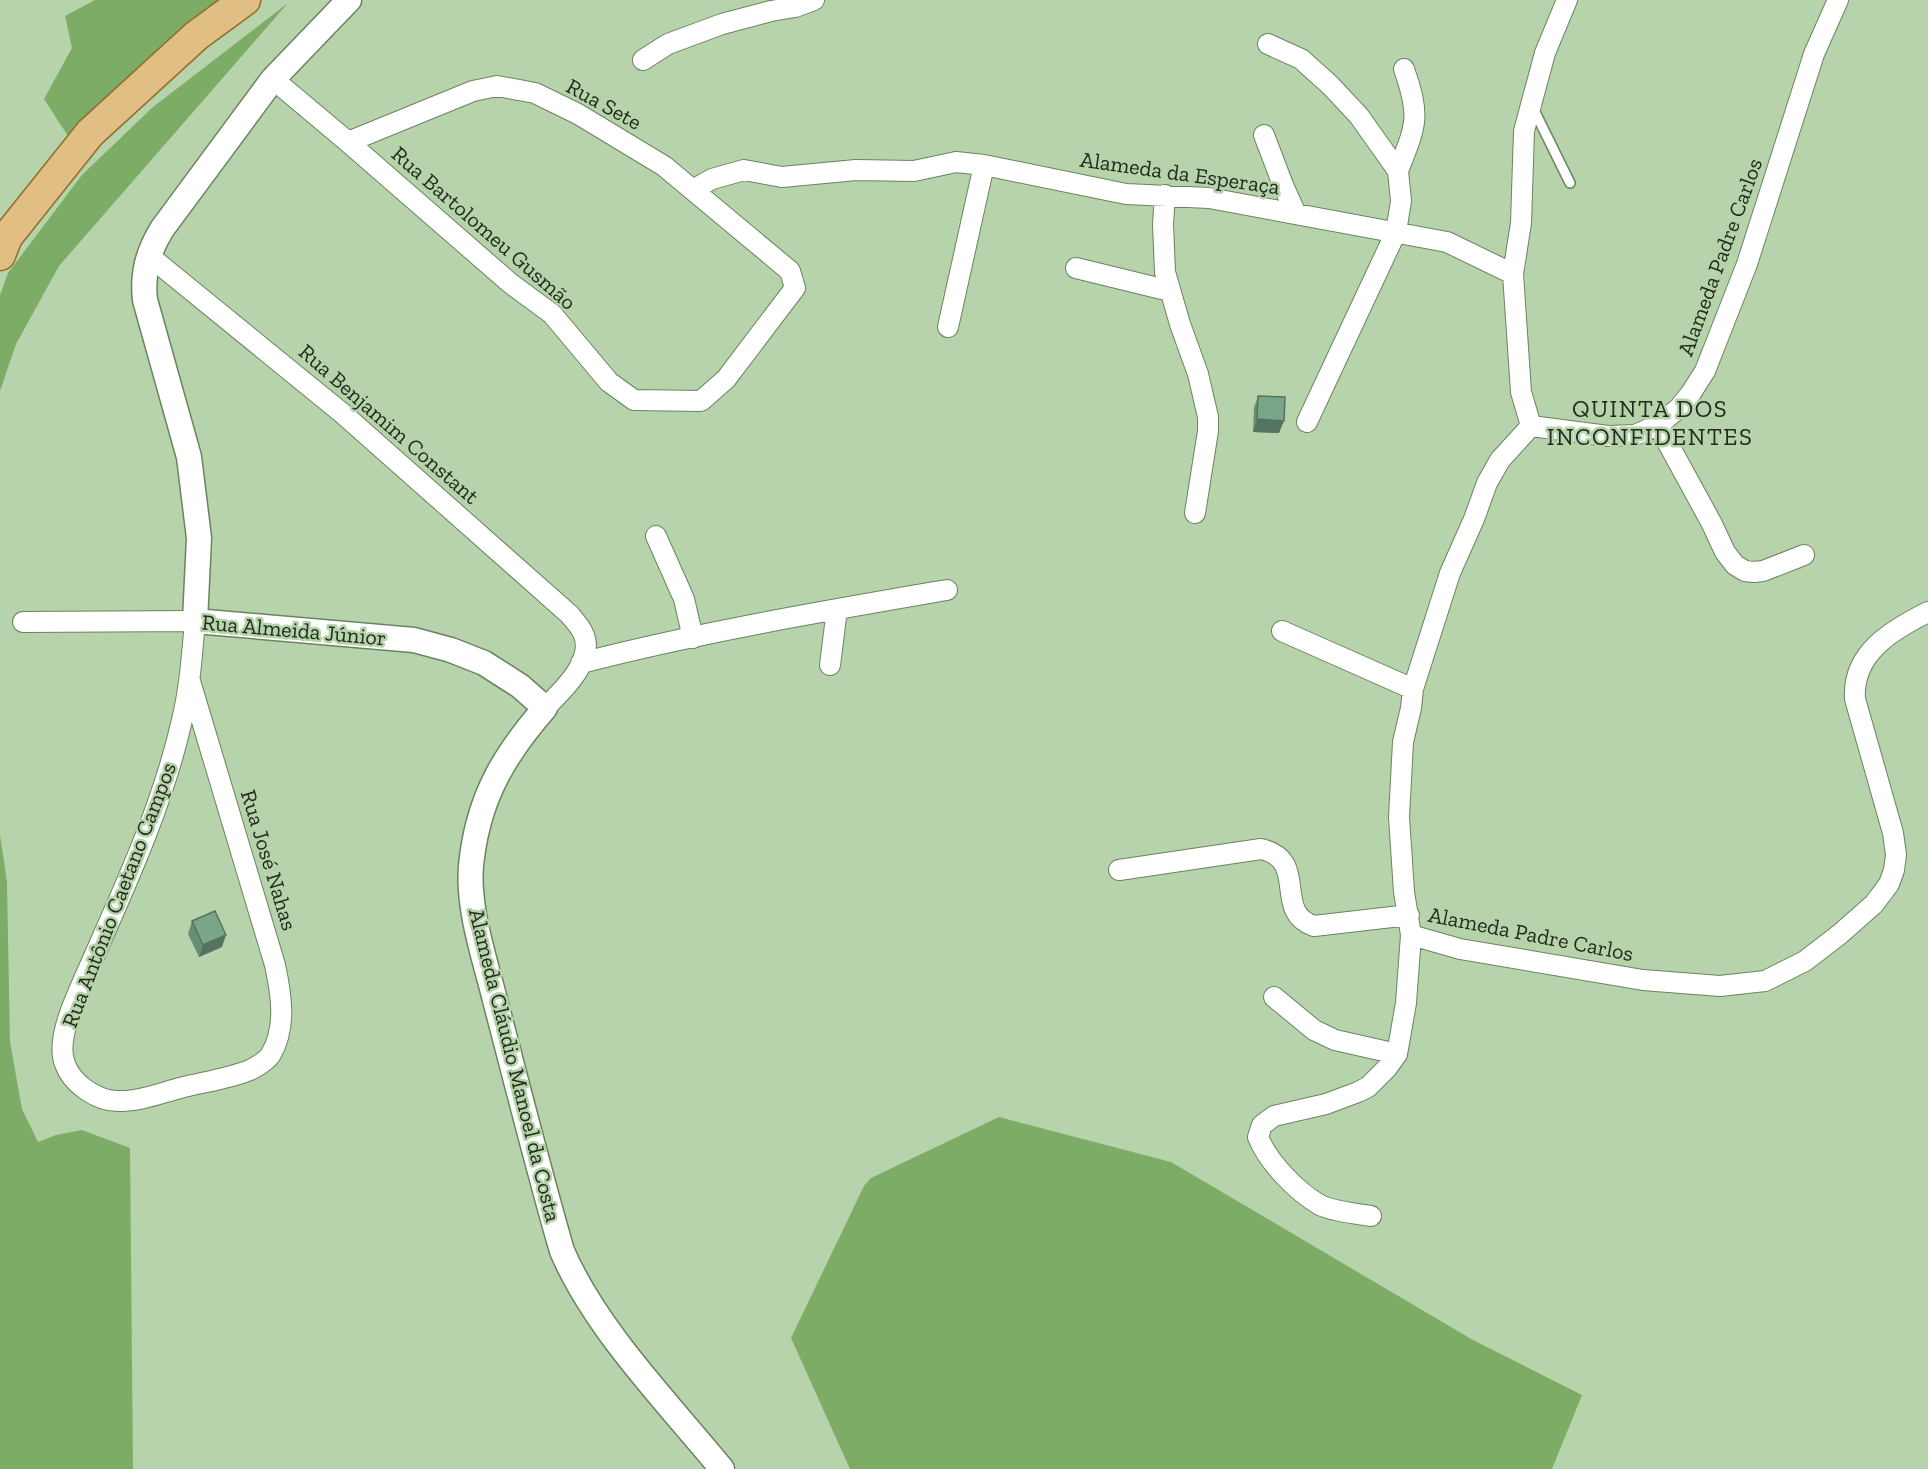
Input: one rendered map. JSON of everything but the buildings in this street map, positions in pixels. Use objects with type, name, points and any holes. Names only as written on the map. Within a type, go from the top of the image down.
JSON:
[{"type":"main road","points":[[0,255],[7,237],[90,133],[196,36],[245,0]]},
{"type":"street","name":"Rua Antônio Caetano Campos","points":[[271,1054],[266,1060],[248,1070],[130,1100],[118,1101],[96,1096],[86,1089],[73,1077],[62,1057],[64,1033],[77,995],[131,873],[162,792],[180,730],[189,681],[199,538],[193,480],[183,430],[145,300],[143,286],[148,255],[162,229],[273,80],[349,0]]},
{"type":"street","points":[[643,60],[668,44],[722,24],[795,7],[814,0]]},
{"type":"street","name":"Alameda Padre Carlos","points":[[1838,0],[1814,54],[1747,264],[1705,371],[1691,393],[1658,425],[1635,435],[1620,436],[1531,426],[1500,460],[1487,483],[1450,573],[1413,689],[1403,742],[1399,818],[1404,892],[1412,935],[1460,949],[1643,981],[1720,986],[1765,981],[1805,961],[1874,904],[1889,884],[1894,870],[1896,855],[1893,833],[1855,699],[1854,685],[1865,658],[1875,647],[1891,633],[1928,612]]},
{"type":"street","points":[[1531,426],[1521,392],[1513,274],[1521,223],[1524,131],[1562,1]]},
{"type":"street","points":[[1268,44],[1301,59],[1330,85],[1359,116],[1398,171]]},
{"type":"street","points":[[1307,422],[1396,232],[1401,201],[1398,171],[1413,130],[1415,117],[1413,96],[1404,69]]},
{"type":"street","name":"Rua Bartolomeu Gusmão","points":[[273,80],[510,283],[552,314],[609,382],[634,400],[700,401],[726,380],[795,288]]},
{"type":"street","name":"Rua Sete","points":[[348,142],[473,91],[497,86],[535,93],[578,114],[664,166],[790,272],[795,288]]},
{"type":"street","points":[[1264,135],[1282,185],[1296,214]]},
{"type":"street","name":"Alameda da Esperaça","points":[[693,190],[712,179],[744,170],[782,177],[856,170],[915,171],[956,162],[984,165],[1126,194],[1209,198],[1447,242],[1513,274]]},
{"type":"street","points":[[948,327],[984,165]]},
{"type":"street","points":[[1165,195],[1163,238],[1165,272],[1198,374],[1208,417],[1208,431],[1195,513]]},
{"type":"street","name":"Rua Benjamim Constant","points":[[148,255],[342,413],[538,585],[569,614],[583,632],[586,642]]},
{"type":"street","points":[[1076,268],[1170,291]]},
{"type":"street","points":[[1658,425],[1713,524],[1725,552],[1735,565],[1745,571],[1763,571],[1804,555]]},
{"type":"street","points":[[656,536],[684,599],[693,638]]},
{"type":"street","points":[[581,663],[837,609],[947,590]]},
{"type":"street","points":[[830,665],[837,609]]},
{"type":"street","name":"Rua Almeida Júnior","points":[[23,622],[195,621],[423,643],[451,650],[484,663],[520,686],[545,708]]},
{"type":"street","points":[[1282,632],[1413,689]]},
{"type":"street","name":"Alameda Cláudio Manoel da Costa","points":[[586,642],[581,663],[562,690],[520,737],[491,787],[477,825],[471,860],[472,895],[479,936],[526,1123],[562,1251],[588,1299],[616,1340],[722,1469]]},
{"type":"street","name":"Rua José Nahas","points":[[189,681],[275,965],[281,1018],[279,1032],[271,1054]]},
{"type":"street","points":[[1119,870],[1261,849],[1272,852],[1286,865],[1293,907],[1305,923],[1314,926],[1409,915]]},
{"type":"street","points":[[1371,1216],[1322,1206],[1282,1174],[1264,1152],[1258,1137],[1262,1125],[1274,1116],[1326,1104],[1368,1087],[1397,1054],[1406,1004],[1412,935]]},
{"type":"street","points":[[1274,997],[1314,1030],[1335,1040],[1397,1054]]},
{"type":"lane","points":[[1531,103],[1570,183]]},
{"type":"green space","points":[[95,0],[247,0],[68,136],[44,99],[72,48],[65,16]]},
{"type":"green space","points":[[288,3],[59,266],[16,344],[0,391],[0,295],[8,273],[82,175],[153,107]]},
{"type":"green space","points":[[0,835],[7,882],[10,1042],[22,1109],[38,1142],[56,1135],[82,1130],[130,1148],[133,1469],[0,1469]]},
{"type":"green space","points":[[999,1117],[1171,1162],[1473,1340],[1582,1395],[1552,1469],[850,1469],[791,1338],[864,1186],[871,1178]]},
{"type":"district","name":"QUINTA DOS INCONFIDENTES","points":[[1650,422]]}]
